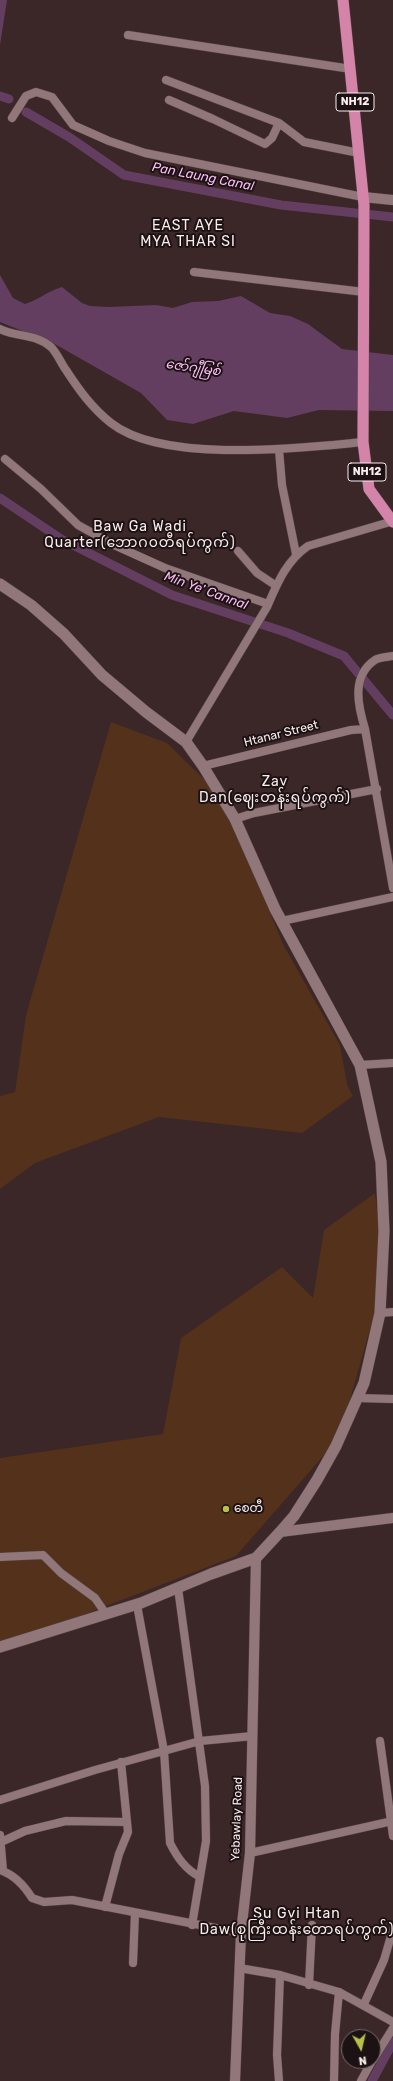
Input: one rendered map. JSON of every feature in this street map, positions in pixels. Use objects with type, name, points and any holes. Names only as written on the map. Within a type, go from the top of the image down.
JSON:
[{"type":"highway","name":"NH12","points":[[343,0],[363,201],[365,338],[363,442],[369,489],[393,522]]},
{"type":"main road","points":[[0,584],[31,605],[64,634],[102,675],[146,712],[186,742],[204,766],[235,819],[275,909],[360,1065],[381,1162],[384,1231],[380,1313],[364,1383],[317,1480],[294,1516],[280,1532],[256,1558],[137,1605],[0,1647]]},
{"type":"street","points":[[128,35],[351,69]]},
{"type":"street","points":[[166,80],[279,123],[304,142],[359,153]]},
{"type":"street","points":[[12,118],[26,96],[36,92],[52,97],[73,125],[109,141],[145,153],[363,201],[393,200]]},
{"type":"street","points":[[169,100],[265,144],[272,138],[279,123]]},
{"type":"street","points":[[194,272],[364,292]]},
{"type":"street","points":[[0,330],[38,340],[51,347],[85,398],[112,423],[139,439],[182,447],[279,450],[363,442]]},
{"type":"street","points":[[279,450],[282,484],[296,554]]},
{"type":"street","points":[[5,459],[41,489],[78,524],[114,546],[165,568],[267,606]]},
{"type":"street","points":[[186,742],[243,648],[267,606],[276,585],[296,554],[308,546],[393,522]]},
{"type":"street","points":[[238,551],[257,573],[276,585]]},
{"type":"street","points":[[393,656],[376,659],[366,668],[357,686],[360,712],[366,728],[377,789],[390,847],[393,888]]},
{"type":"street","name":"Htanar Street","points":[[204,766],[351,730],[366,728]]},
{"type":"street","points":[[235,819],[254,813],[377,789]]},
{"type":"street","points":[[282,921],[393,897]]},
{"type":"street","points":[[360,1065],[393,1063]]},
{"type":"street","points":[[380,1313],[393,1312]]},
{"type":"street","points":[[357,1398],[393,1399]]},
{"type":"street","points":[[280,1532],[393,1518]]},
{"type":"street","points":[[0,1557],[43,1555],[61,1573],[95,1598],[106,1614]]},
{"type":"street","name":"Yebawlay Road","points":[[235,2081],[241,1933],[250,1853],[256,1558]]},
{"type":"street","points":[[178,1588],[205,1786],[206,1841],[192,1925]]},
{"type":"street","points":[[137,1605],[164,1751],[170,1842],[176,1855],[189,1871],[200,1877]]},
{"type":"street","points":[[0,1800],[121,1762],[200,1741],[253,1736]]},
{"type":"street","points":[[380,1742],[393,1836]]},
{"type":"street","points":[[105,1907],[119,1854],[128,1832],[121,1762]]},
{"type":"street","points":[[0,1842],[25,1831],[66,1821],[127,1822]]},
{"type":"street","points":[[250,1853],[392,1821]]},
{"type":"street","points":[[0,1835],[1,1871],[8,1873],[24,1885],[32,1898],[44,1902],[72,1900],[192,1925],[241,1933]]},
{"type":"street","points":[[133,1963],[135,1913]]},
{"type":"street","points":[[309,1985],[312,1925]]},
{"type":"street","points":[[364,2004],[384,1960],[393,1930]]},
{"type":"street","points":[[239,1968],[280,1975],[309,1985],[340,1992],[364,2004],[393,2022]]},
{"type":"street","points":[[279,2081],[277,2055],[280,1975]]},
{"type":"street","points":[[334,2081],[335,2034],[340,1992]]},
{"type":"street","points":[[381,2048],[393,2028]]},
{"type":"street","points":[[361,2081],[368,2069]]},
{"type":"shaded area","points":[[111,722],[167,743],[221,796],[284,946],[340,1045],[347,1084],[353,1096],[302,1133],[159,1117],[35,1163],[0,1189],[0,1096],[15,1092],[26,1015]]},
{"type":"shaded area","points":[[375,1193],[385,1277],[339,1438],[236,1556],[0,1647],[0,1458],[163,1434],[181,1338],[282,1267],[313,1298],[324,1230]]},
{"type":"water","points":[[0,0],[7,0],[0,45]]},
{"type":"water","name":"ဇော်ဂျီမြစ်","points":[[0,275],[13,298],[25,304],[62,287],[82,303],[90,306],[109,307],[156,305],[173,308],[192,302],[218,301],[241,296],[270,313],[290,316],[308,324],[342,349],[393,355],[393,411],[319,410],[287,418],[234,411],[193,424],[167,420],[141,393],[53,343],[0,322]]},
{"type":"waterway","points":[[0,96],[9,99]]},
{"type":"waterway","name":"Pan Laung Canal","points":[[26,112],[69,137],[124,175],[281,205],[393,217]]},
{"type":"waterway","name":"Min Ye' Cannal","points":[[0,498],[61,539],[172,595],[288,633],[344,656],[393,715]]},
{"type":"waterway","name":"Min Ye' Cannal","points":[[372,2081],[393,2042]]},
{"type":"place","name":"စေတီ","points":[[226,1509]]},
{"type":"district","name":"EAST AYE MYA THAR SI","points":[[188,234]]},
{"type":"district","name":"Baw Ga Wadi Quarter(ဘောဂ၀တီရပ်ကွက်)","points":[[140,536]]},
{"type":"district","name":"Zay Dan(ဈေးတန်းရပ်ကွက်)","points":[[275,790]]},
{"type":"district","name":"Su Gyi Htan Daw(စုကြီးထန်းတောရပ်ကွက်)","points":[[297,1922]]}]
